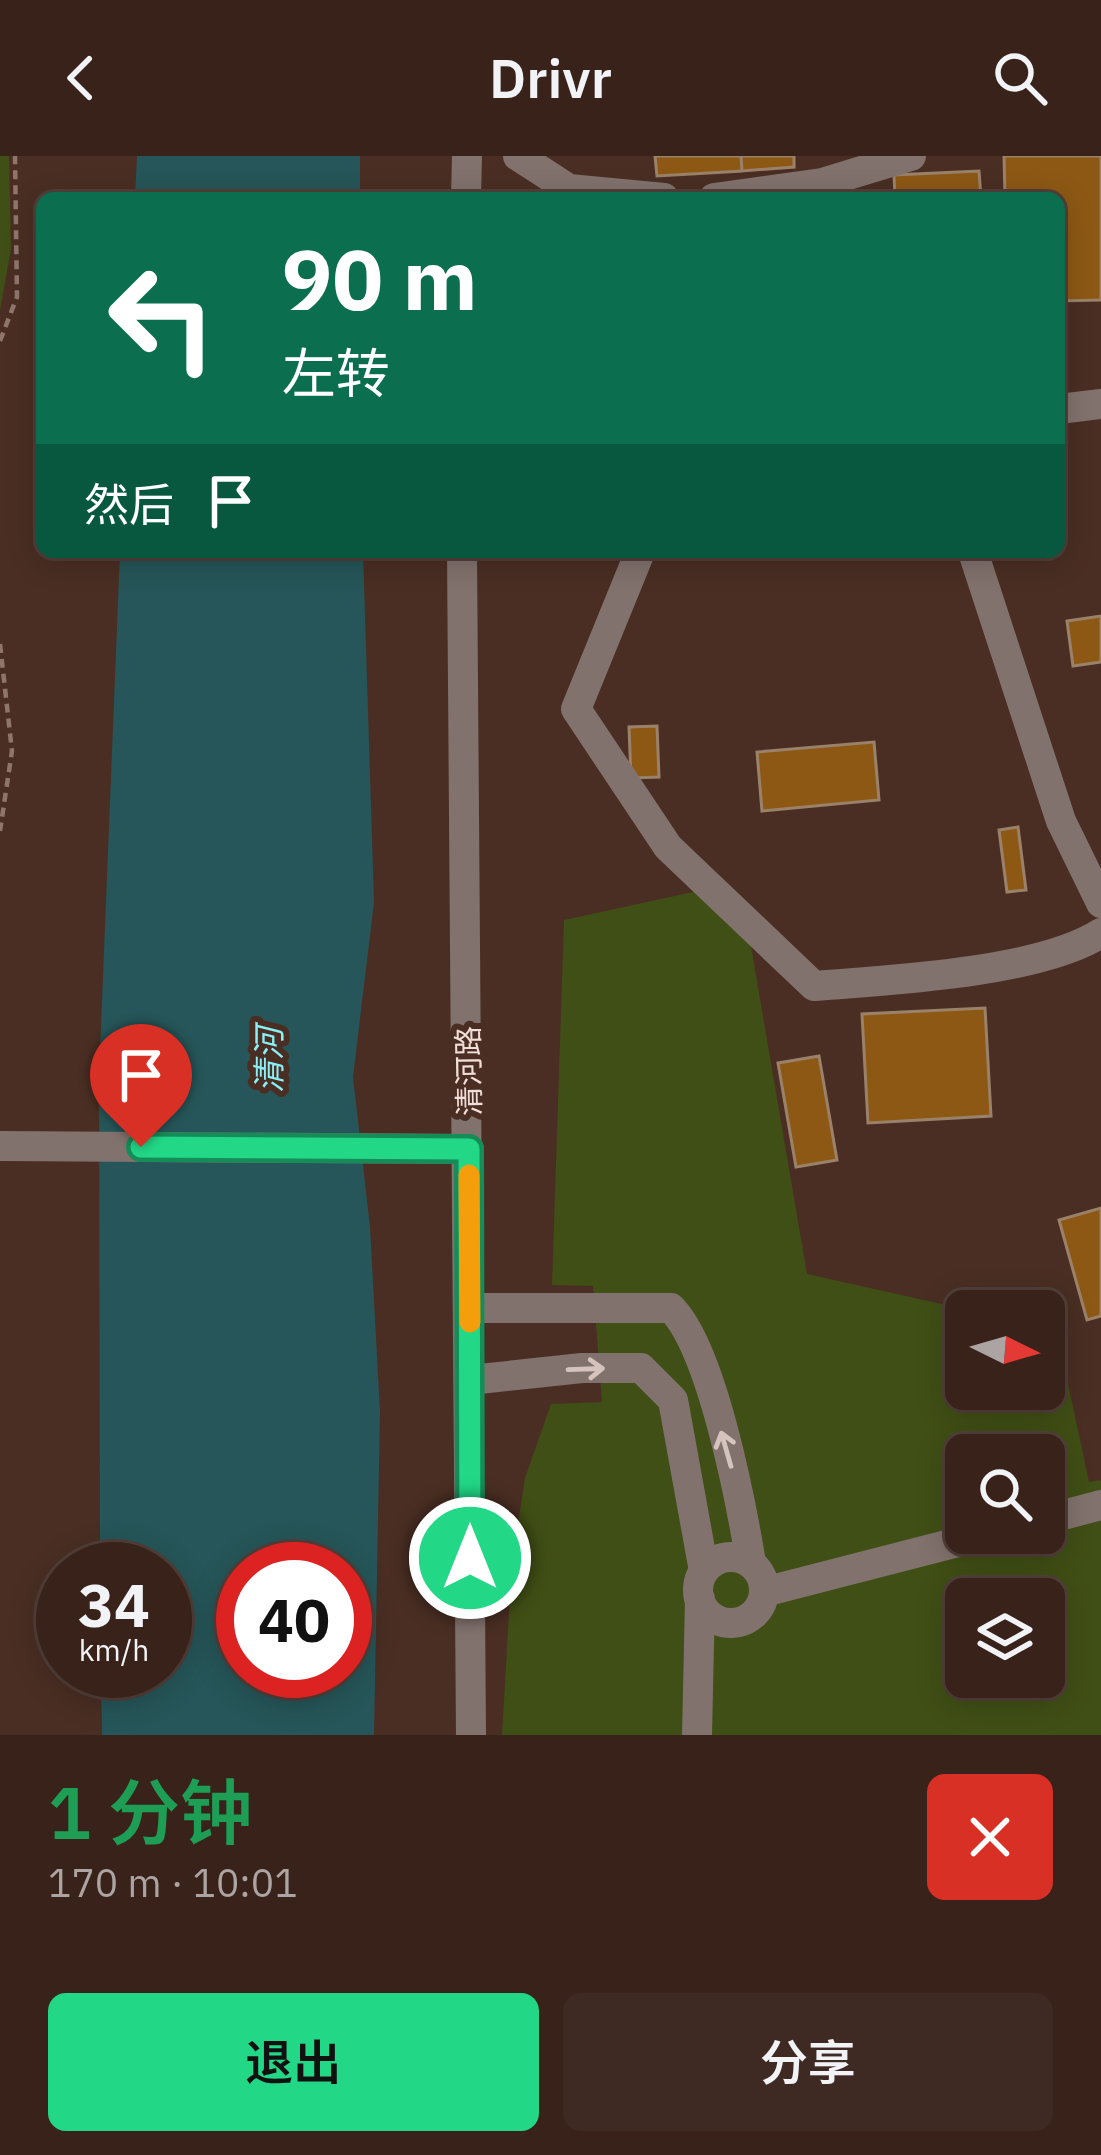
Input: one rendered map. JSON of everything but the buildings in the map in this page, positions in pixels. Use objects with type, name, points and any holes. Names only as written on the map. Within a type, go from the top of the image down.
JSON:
[{"type":"street","points":[[466,192],[467,156]]},
{"type":"street","points":[[518,156],[569,190],[593,192]]},
{"type":"street","points":[[758,192],[823,183],[911,156]]},
{"type":"street","points":[[1065,408],[1101,404]]},
{"type":"street","name":"清河路","points":[[462,558],[471,1735]]},
{"type":"street","points":[[638,558],[576,709],[668,848],[814,986],[932,977],[1032,958],[1101,933]]},
{"type":"street","points":[[976,558],[1061,821],[1101,903]]},
{"type":"street","points":[[0,1146],[469,1149]]},
{"type":"street","points":[[470,1308],[671,1308],[687,1324],[741,1504],[757,1578],[755,1612],[735,1622],[713,1617],[702,1585],[673,1400],[640,1368],[582,1368],[470,1380]]},
{"type":"street","points":[[1065,1514],[1101,1505]]},
{"type":"street","points":[[757,1578],[945,1542]]},
{"type":"street","points":[[697,1735],[702,1585],[721,1558],[742,1558],[757,1578]]},
{"type":"path","points":[[0,341],[17,297],[15,156]]},
{"type":"path","points":[[0,644],[12,751],[0,831]]},
{"type":"green space","points":[[0,156],[9,156],[11,249],[0,310]]},
{"type":"green space","points":[[716,887],[745,911],[807,1274],[945,1305],[945,1410],[1065,1410],[1067,1379],[1089,1482],[1101,1480],[1101,1735],[502,1735],[512,1561],[525,1478],[551,1404],[602,1402],[593,1286],[552,1285],[564,920]]},
{"type":"water","points":[[137,156],[360,156],[360,192],[135,192]]},
{"type":"water","name":"清河","points":[[120,558],[363,558],[374,902],[353,1077],[370,1227],[380,1412],[374,1735],[102,1735],[101,1698],[192,1698],[192,1542],[100,1542],[99,1077]]},
{"type":"slow traffic","points":[[469,1175],[470,1322]]},
{"type":"route","points":[[141,1147],[469,1149],[470,1558]]}]
